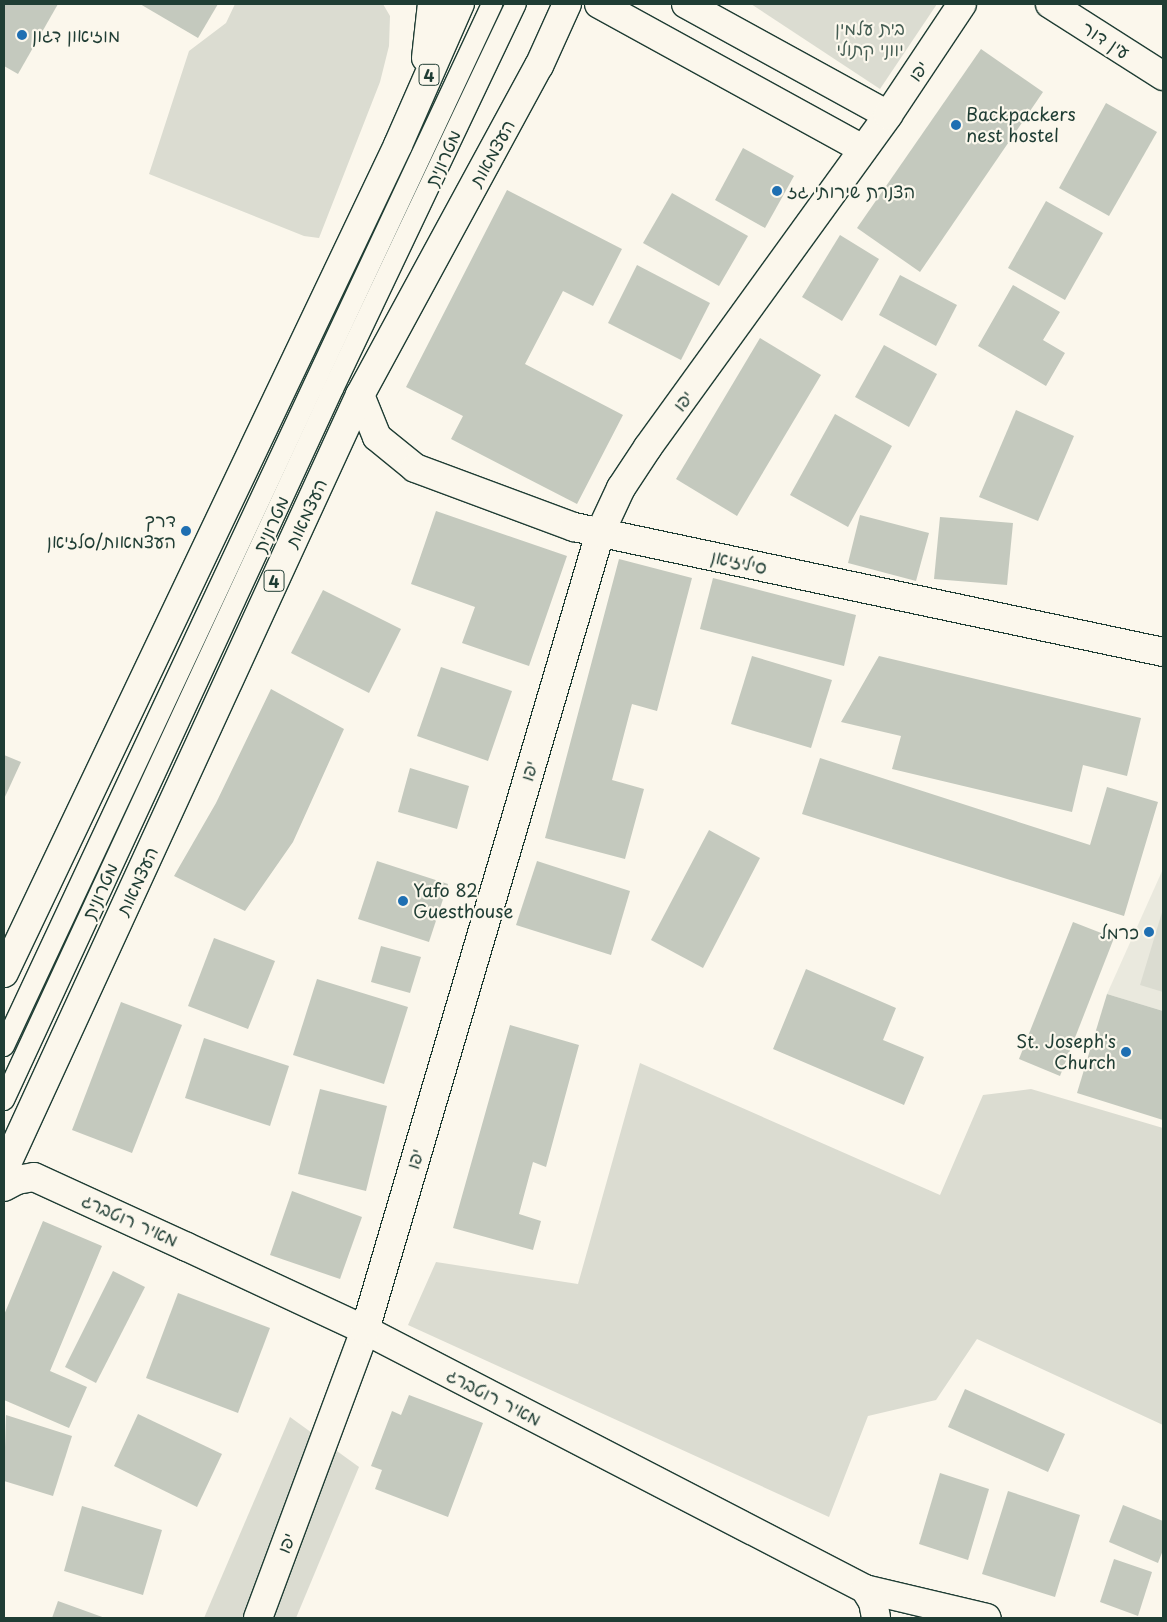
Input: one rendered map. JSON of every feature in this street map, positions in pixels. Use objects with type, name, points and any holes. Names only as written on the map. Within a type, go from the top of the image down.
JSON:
[{"type":"main road","points":[[398,145],[428,51],[432,4]]},
{"type":"main road","name":"4","points":[[4,973],[398,145],[460,4]]},
{"type":"main road","name":"העצמאות","points":[[4,1170],[360,395],[539,66],[567,4]]},
{"type":"main road","points":[[599,4],[863,149]]},
{"type":"main road","points":[[686,4],[888,115]]},
{"type":"main road","name":"יפו","points":[[258,1618],[365,1330],[600,533],[621,488],[648,447],[888,115],[962,4]]},
{"type":"main road","name":"עין דור","points":[[1050,4],[1163,76]]},
{"type":"main road","name":"סיליזיאן","points":[[360,395],[377,437],[415,468],[543,516],[600,533],[1163,652]]},
{"type":"main road","name":"מאיר רוטברג","points":[[4,1187],[17,1180],[34,1177],[365,1330],[865,1589],[986,1618]]},
{"type":"main road","points":[[865,1589],[873,1602],[876,1618]]},
{"type":"lane","name":"מטרונית","points":[[4,1046],[492,4]]},
{"type":"lane","name":"מטרונית","points":[[4,1100],[329,398],[516,4]]},
{"type":"shaded area","name":"כרמל","points":[[1163,869],[1163,1011],[1107,994]]},
{"type":"green space","points":[[235,4],[383,4],[390,16],[389,46],[380,82],[319,238],[304,236],[149,174],[189,51],[226,23]]},
{"type":"green space","name":"בית עלמין יווני קתולי","points":[[751,4],[937,4],[880,89]]},
{"type":"green space","points":[[1163,909],[1163,992],[1140,985]]},
{"type":"green space","points":[[640,1063],[940,1195],[983,1095],[1031,1089],[1163,1128],[1163,1425],[977,1339],[936,1400],[868,1416],[829,1517],[408,1325],[436,1262],[578,1284]]},
{"type":"green space","points":[[290,1417],[359,1467],[296,1618],[204,1618]]},
{"type":"building","name":"מוזיאון דגון","points":[[4,4],[58,4],[18,74],[4,66]]},
{"type":"building","name":"מוזיאון דגון","points":[[140,4],[218,4],[198,38]]},
{"type":"building","points":[[981,49],[1043,92],[920,272],[857,228]]},
{"type":"building","points":[[1106,103],[1157,132],[1109,216],[1059,188]]},
{"type":"building","points":[[743,148],[794,176],[765,228],[715,200]]},
{"type":"building","points":[[507,190],[622,249],[593,306],[563,291],[525,364],[623,415],[577,504],[451,439],[463,416],[406,387]]},
{"type":"building","points":[[672,193],[748,236],[719,286],[643,243]]},
{"type":"building","points":[[1046,201],[1103,233],[1065,300],[1008,268]]},
{"type":"building","points":[[840,235],[879,259],[842,321],[802,297]]},
{"type":"building","points":[[637,265],[710,303],[681,360],[608,323]]},
{"type":"building","points":[[900,275],[957,305],[936,346],[879,315]]},
{"type":"building","points":[[1013,285],[1060,312],[1043,340],[1065,353],[1046,386],[978,346]]},
{"type":"building","points":[[760,338],[821,375],[737,516],[676,479]]},
{"type":"building","points":[[884,345],[937,374],[909,427],[855,397]]},
{"type":"building","points":[[1016,410],[1074,436],[1038,521],[979,497]]},
{"type":"building","points":[[835,414],[892,446],[848,527],[790,495]]},
{"type":"building","points":[[436,511],[567,556],[529,666],[462,643],[475,607],[411,584]]},
{"type":"building","points":[[860,515],[929,533],[916,581],[848,563]]},
{"type":"building","points":[[940,517],[1013,523],[1007,585],[934,579]]},
{"type":"building","points":[[619,559],[692,578],[657,711],[632,704],[612,780],[644,789],[625,859],[545,838]]},
{"type":"building","points":[[713,578],[856,615],[844,666],[700,629]]},
{"type":"building","points":[[323,590],[401,629],[369,693],[291,653]]},
{"type":"building","points":[[752,656],[832,680],[811,748],[731,724]]},
{"type":"building","points":[[879,656],[1141,718],[1127,776],[1083,765],[1072,812],[892,769],[901,736],[841,722]]},
{"type":"building","points":[[441,667],[512,691],[488,761],[417,736]]},
{"type":"building","points":[[271,689],[344,729],[293,842],[245,911],[174,876],[216,803]]},
{"type":"building","points":[[4,755],[21,762],[4,799]]},
{"type":"building","points":[[820,758],[1090,845],[1107,787],[1158,802],[1124,916],[802,814]]},
{"type":"building","points":[[410,768],[469,786],[457,829],[398,812]]},
{"type":"building","points":[[709,830],[760,858],[703,968],[651,940]]},
{"type":"building","name":"Yafo 82 Guesthouse","points":[[377,861],[448,884],[429,942],[358,919]]},
{"type":"building","points":[[537,861],[630,891],[611,955],[516,925]]},
{"type":"building","points":[[1073,922],[1114,938],[1060,1076],[1019,1059]]},
{"type":"building","points":[[214,938],[275,961],[248,1029],[188,1006]]},
{"type":"building","points":[[381,946],[421,957],[410,993],[371,982]]},
{"type":"building","points":[[806,969],[896,1008],[883,1040],[924,1057],[904,1105],[773,1049]]},
{"type":"building","points":[[317,979],[408,1007],[384,1084],[293,1055]]},
{"type":"building","name":"St. Joseph's Church","points":[[1107,994],[1163,1011],[1163,1120],[1077,1093]]},
{"type":"building","points":[[121,1002],[182,1025],[132,1153],[72,1130]]},
{"type":"building","points":[[510,1025],[579,1045],[546,1167],[533,1162],[519,1214],[541,1221],[533,1250],[453,1228]]},
{"type":"building","points":[[204,1038],[289,1066],[270,1126],[185,1098]]},
{"type":"building","points":[[320,1089],[387,1106],[366,1191],[298,1174]]},
{"type":"building","points":[[292,1191],[362,1217],[340,1279],[270,1255]]},
{"type":"building","points":[[43,1221],[102,1246],[50,1371],[87,1387],[69,1428],[4,1400],[4,1315]]},
{"type":"building","points":[[113,1271],[145,1287],[96,1383],[65,1367]]},
{"type":"building","points":[[178,1293],[270,1328],[238,1413],[146,1378]]},
{"type":"building","points":[[965,1389],[1065,1434],[1048,1472],[948,1427]]},
{"type":"building","points":[[409,1395],[483,1423],[448,1517],[375,1489],[382,1470],[371,1466],[392,1411],[401,1415]]},
{"type":"building","points":[[138,1414],[222,1454],[197,1507],[114,1466]]},
{"type":"building","points":[[6,1415],[72,1436],[53,1496],[4,1481]]},
{"type":"building","points":[[940,1473],[989,1489],[968,1560],[919,1544]]},
{"type":"building","points":[[1008,1491],[1080,1515],[1055,1597],[982,1574]]},
{"type":"building","points":[[1123,1505],[1163,1521],[1163,1550],[1158,1563],[1109,1542]]},
{"type":"building","points":[[82,1506],[162,1530],[143,1595],[64,1571]]},
{"type":"building","points":[[1114,1559],[1152,1572],[1138,1616],[1100,1602]]},
{"type":"building","points":[[58,1601],[105,1618],[52,1618]]},
{"type":"place","name":"מוזיאון דגון","points":[[22,35]]},
{"type":"place","name":"Backpackers nest hostel","points":[[956,125]]},
{"type":"place","name":"הצנרת שירותי גז","points":[[777,191]]},
{"type":"place","name":"דרך העצמאות/סלזיאן","points":[[186,531]]},
{"type":"place","name":"Yafo 82 Guesthouse","points":[[403,901]]},
{"type":"place","name":"כרמל","points":[[1149,932]]},
{"type":"place","name":"St. Joseph's Church","points":[[1126,1052]]}]
